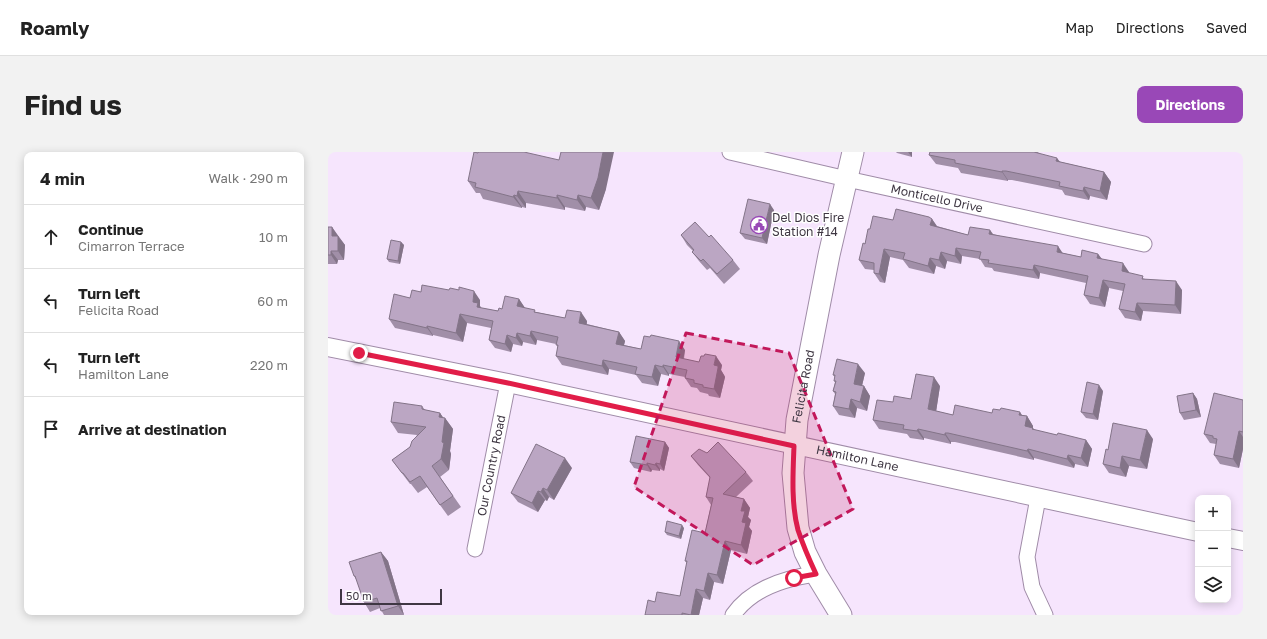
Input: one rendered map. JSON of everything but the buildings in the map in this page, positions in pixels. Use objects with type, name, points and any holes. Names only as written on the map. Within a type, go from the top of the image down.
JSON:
[{"type":"main road","name":"Felicita Road","points":[[841,615],[816,574],[805,552],[798,528],[793,473],[797,420],[829,254],[853,152]]},
{"type":"street","name":"Monticello Drive","points":[[730,152],[1144,244]]},
{"type":"street","name":"Hamilton Lane","points":[[328,347],[508,383],[794,446],[1195,531]]},
{"type":"street","name":"Our Country Road","points":[[475,549],[508,383]]},
{"type":"street","points":[[1038,498],[1027,557],[1032,587],[1045,615]]},
{"type":"street","points":[[1231,539],[1243,541]]},
{"type":"street","points":[[733,615],[746,600],[762,590],[777,583],[816,574]]},
{"type":"highlighted area","points":[[686,333],[789,353],[853,509],[753,565],[634,487]]},
{"type":"place","name":"Del Dios Fire Station #14","points":[[759,225]]},
{"type":"route","points":[[359,353],[508,383],[794,446],[794,501],[798,528],[805,552],[816,574],[794,578]]}]
